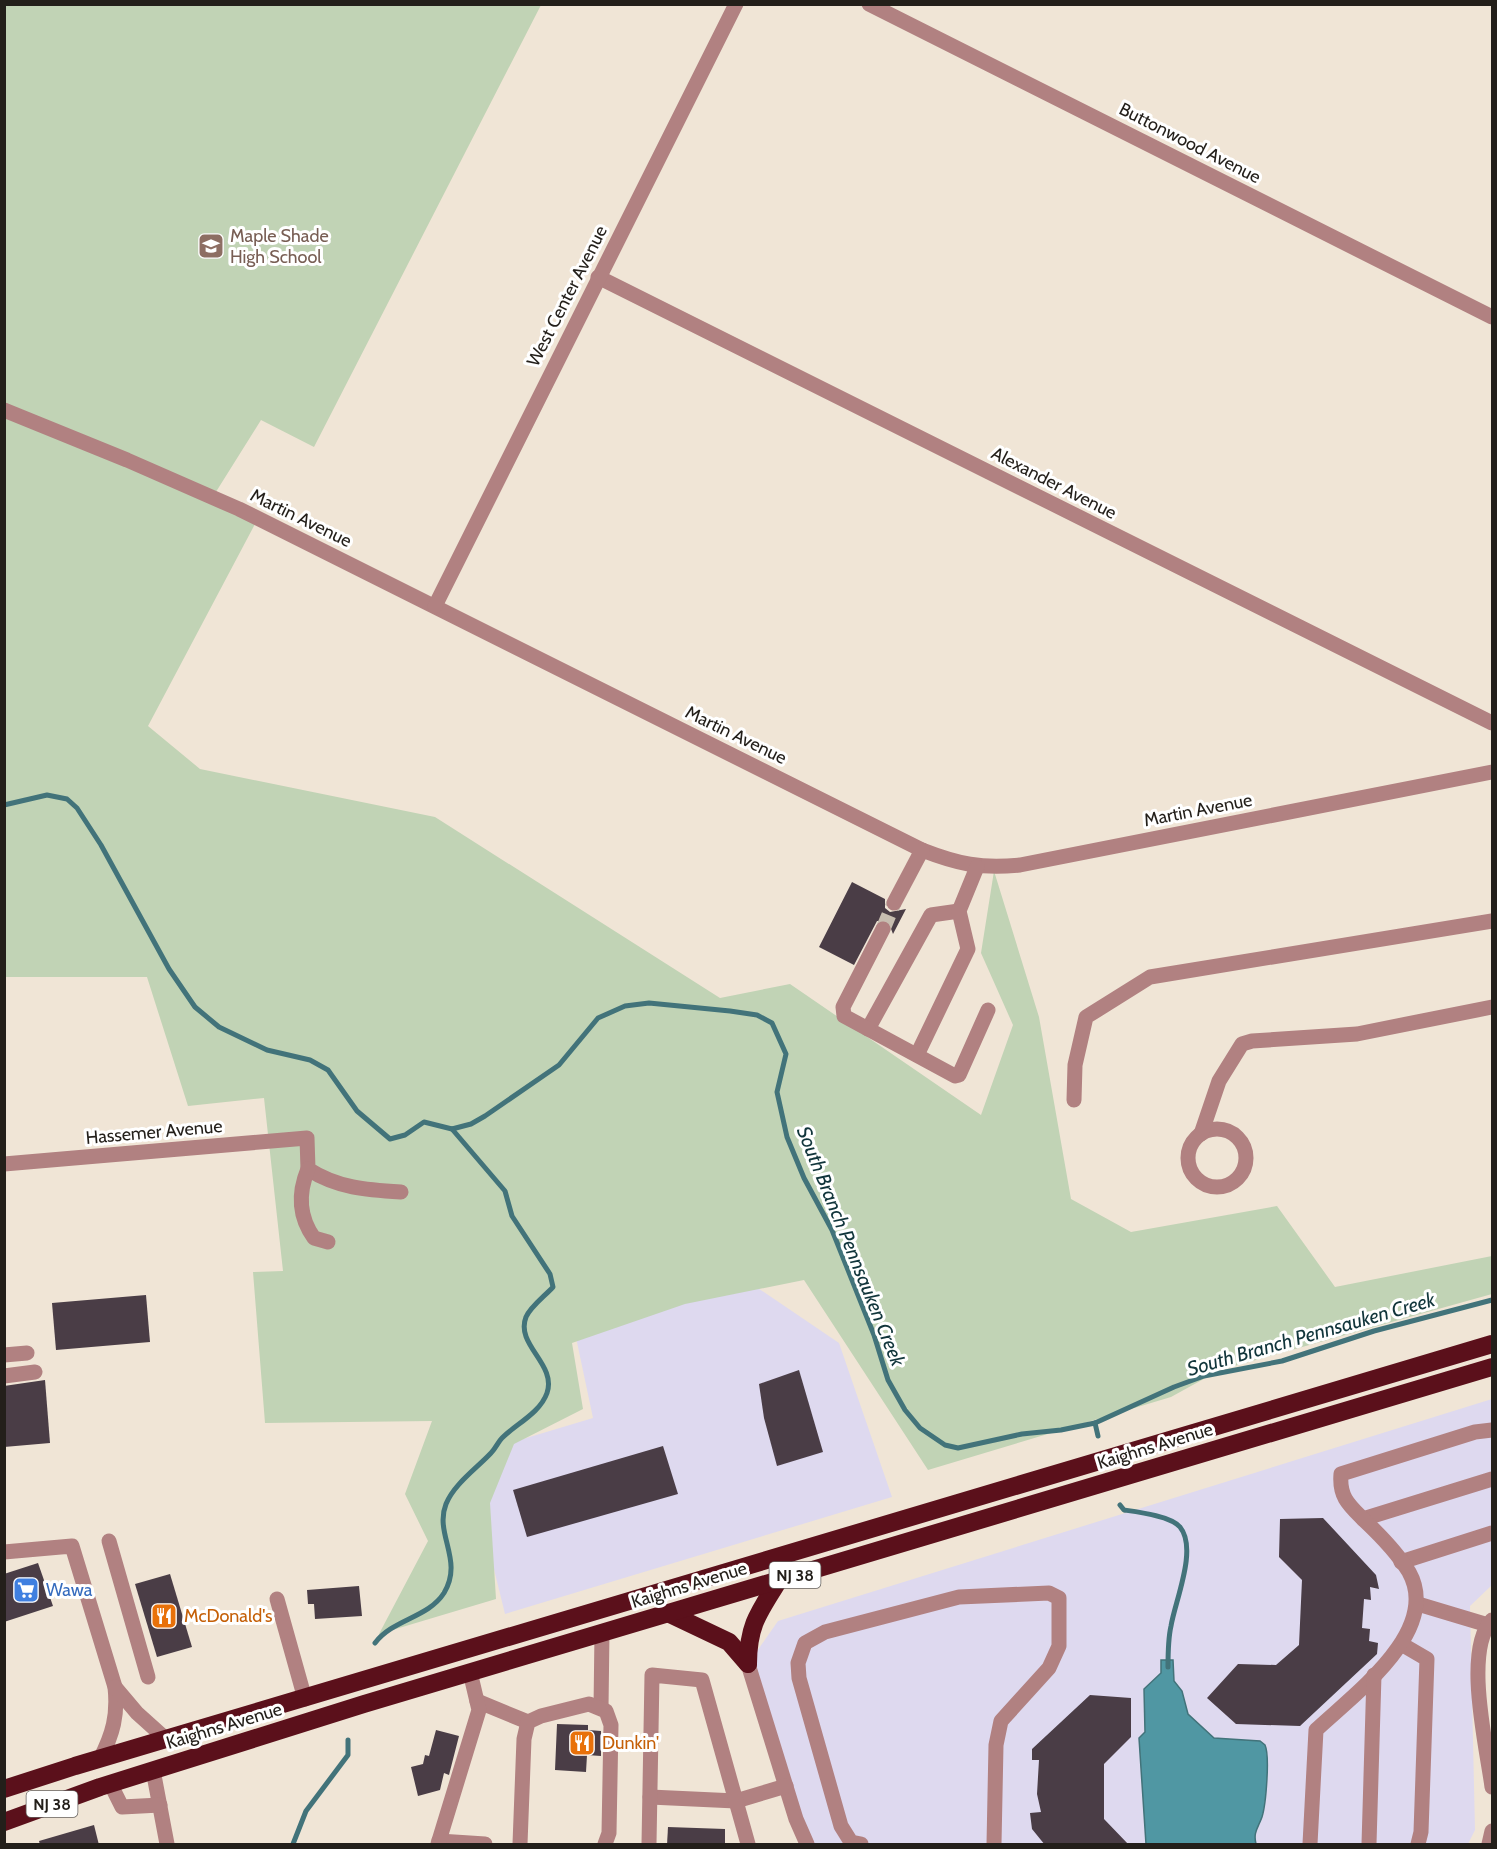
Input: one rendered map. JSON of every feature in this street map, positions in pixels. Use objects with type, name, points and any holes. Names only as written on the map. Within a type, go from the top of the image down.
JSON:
[{"type":"highway","name":"Kaighns Avenue","points":[[4,1789],[1492,1344]]},
{"type":"highway","name":"Kaighns Avenue","points":[[4,1822],[110,1783],[470,1672],[1492,1367]]},
{"type":"highway","points":[[1466,1375],[1492,1377]]},
{"type":"highway","points":[[748,1664],[748,1637],[757,1615],[779,1580]]},
{"type":"highway","points":[[668,1613],[729,1642],[748,1664]]},
{"type":"street","name":"West Center Avenue","points":[[435,606],[736,4]]},
{"type":"street","name":"Buttonwood Avenue","points":[[869,4],[1492,317]]},
{"type":"street","name":"Alexander Avenue","points":[[598,277],[1492,723]]},
{"type":"street","name":"Martin Avenue","points":[[4,410],[239,509],[922,850],[956,863],[977,867],[1020,865],[1492,772]]},
{"type":"street","points":[[894,903],[922,850]]},
{"type":"street","points":[[917,1055],[968,949],[959,911],[977,867]]},
{"type":"street","points":[[868,1029],[931,915],[959,911]]},
{"type":"street","points":[[1074,1100],[1075,1065],[1086,1017],[1150,977],[1492,921]]},
{"type":"street","points":[[883,929],[843,1006],[844,1016],[955,1076],[959,1075],[988,1010]]},
{"type":"street","points":[[1201,1134],[1219,1081],[1242,1044],[1252,1041],[1357,1034],[1492,1006]]},
{"type":"street","name":"Hassemer Avenue","points":[[4,1164],[307,1138],[308,1169]]},
{"type":"street","points":[[328,1242],[314,1238],[301,1208],[301,1192],[308,1169],[340,1185],[401,1192]]},
{"type":"street","points":[[4,1355],[27,1353]]},
{"type":"street","points":[[4,1376],[35,1372]]},
{"type":"street","points":[[1310,1845],[1316,1730],[1403,1645],[1418,1604],[1410,1575],[1392,1548],[1343,1499],[1340,1487],[1341,1474],[1475,1432],[1492,1430]]},
{"type":"street","points":[[1364,1520],[1492,1479]]},
{"type":"street","points":[[1401,1562],[1492,1533]]},
{"type":"street","points":[[109,1541],[148,1677]]},
{"type":"street","points":[[4,1552],[72,1546],[115,1687],[117,1710],[114,1728],[100,1759]]},
{"type":"street","points":[[861,1845],[851,1842],[841,1826],[799,1678],[798,1663],[805,1643],[825,1632],[959,1597],[1049,1593],[1059,1598],[1059,1646],[1049,1668],[1001,1721],[996,1745],[994,1845]]},
{"type":"street","points":[[277,1599],[305,1699]]},
{"type":"street","points":[[1418,1604],[1490,1623],[1479,1652],[1478,1678],[1492,1788]]},
{"type":"street","points":[[601,1707],[602,1632]]},
{"type":"street","points":[[1403,1645],[1427,1659],[1421,1832],[1418,1845]]},
{"type":"street","points":[[748,1664],[807,1845]]},
{"type":"street","points":[[470,1672],[479,1710],[439,1843],[485,1845]]},
{"type":"street","points":[[1369,1845],[1374,1675]]},
{"type":"street","points":[[649,1845],[652,1676],[702,1680],[748,1845]]},
{"type":"street","points":[[115,1687],[137,1713],[167,1740]]},
{"type":"street","points":[[477,1701],[528,1722],[541,1716],[590,1704],[606,1711],[611,1725],[609,1833],[605,1845]]},
{"type":"street","points":[[520,1845],[524,1738],[528,1722]]},
{"type":"street","points":[[153,1770],[167,1845]]},
{"type":"street","points":[[110,1783],[122,1807],[160,1804]]},
{"type":"street","points":[[650,1797],[736,1801],[786,1786]]},
{"type":"street","points":[[1489,1845],[1492,1831]]},
{"type":"shaded area","points":[[746,1280],[839,1343],[892,1497],[505,1614],[479,1508],[506,1444],[593,1418],[574,1328]]},
{"type":"shaded area","points":[[1492,1399],[1492,1585],[1470,1606],[1475,1830],[1468,1844],[807,1844],[748,1664],[778,1621]]},
{"type":"green space","points":[[5,5],[541,5],[314,447],[261,420],[214,495],[255,524],[148,726],[200,769],[435,817],[720,998],[790,984],[981,1115],[1013,1025],[981,953],[994,871],[1039,1017],[1071,1199],[1131,1232],[1277,1206],[1335,1287],[1492,1256],[1492,1294],[1220,1370],[1171,1397],[928,1470],[804,1280],[685,1304],[572,1343],[583,1409],[514,1444],[490,1503],[496,1599],[379,1634],[428,1541],[405,1494],[432,1421],[265,1423],[253,1272],[283,1271],[264,1098],[188,1106],[147,977],[5,977]]},
{"type":"water","points":[[1161,1660],[1173,1660],[1174,1681],[1182,1691],[1188,1714],[1214,1738],[1260,1741],[1265,1745],[1266,1791],[1262,1817],[1256,1833],[1256,1844],[1146,1844],[1139,1738],[1145,1732],[1144,1689],[1161,1673]]},
{"type":"building","points":[[852,882],[885,899],[885,908],[890,912],[906,909],[893,934],[888,921],[877,921],[854,965],[819,947]]},
{"type":"building","points":[[146,1295],[150,1342],[56,1350],[52,1303]]},
{"type":"building","points":[[799,1370],[823,1452],[777,1466],[764,1418],[759,1384]]},
{"type":"building","points":[[45,1380],[50,1443],[4,1447],[4,1386]]},
{"type":"building","points":[[663,1446],[678,1494],[527,1537],[513,1490]]},
{"type":"building","points":[[1323,1518],[1376,1575],[1379,1589],[1370,1587],[1371,1600],[1364,1599],[1362,1628],[1370,1629],[1369,1641],[1378,1643],[1377,1654],[1300,1726],[1236,1724],[1207,1698],[1238,1664],[1276,1665],[1299,1645],[1302,1580],[1279,1557],[1280,1519]]},
{"type":"building","name":"Wawa","points":[[38,1563],[53,1606],[4,1622],[4,1574]]},
{"type":"building","name":"McDonald's","points":[[170,1574],[192,1647],[157,1657],[135,1584]]},
{"type":"building","points":[[359,1586],[362,1616],[315,1619],[314,1604],[308,1604],[307,1590]]},
{"type":"building","points":[[1090,1695],[1131,1698],[1131,1737],[1104,1764],[1104,1819],[1129,1845],[1045,1845],[1032,1829],[1030,1813],[1041,1812],[1037,1794],[1039,1760],[1032,1760],[1032,1749]]},
{"type":"building","name":"Dunkin'","points":[[557,1724],[588,1725],[588,1730],[601,1731],[601,1756],[587,1755],[586,1772],[555,1770]]},
{"type":"building","points":[[436,1730],[459,1736],[449,1775],[444,1773],[440,1790],[418,1796],[411,1767],[423,1764],[425,1755],[429,1756]]},
{"type":"building","points":[[94,1825],[99,1845],[40,1845],[39,1841]]},
{"type":"building","points":[[668,1827],[725,1829],[725,1845],[667,1845]]},
{"type":"waterway","name":"South Branch Pennsauken Creek","points":[[4,805],[47,795],[67,799],[77,808],[101,845],[169,969],[195,1007],[219,1027],[267,1050],[310,1060],[328,1070],[357,1111],[390,1139],[405,1135],[424,1122],[452,1129],[471,1124],[559,1065],[598,1018],[625,1006],[649,1003],[730,1011],[757,1015],[772,1023],[786,1054],[777,1092],[787,1137],[804,1178],[832,1230],[874,1335],[888,1380],[905,1410],[920,1428],[945,1445],[958,1448],[1022,1434],[1061,1430],[1095,1423],[1204,1376],[1282,1361],[1374,1331],[1492,1300]]},
{"type":"waterway","points":[[375,1643],[391,1629],[429,1608],[444,1593],[451,1569],[443,1526],[446,1504],[460,1483],[493,1451],[502,1438],[539,1406],[544,1400],[549,1383],[542,1364],[530,1346],[524,1327],[528,1313],[553,1287],[550,1274],[512,1216],[505,1191],[452,1129]]},
{"type":"waterway","points":[[1095,1423],[1098,1436]]},
{"type":"waterway","points":[[1120,1505],[1124,1510],[1154,1515],[1176,1523],[1185,1537],[1186,1561],[1170,1631],[1168,1667]]},
{"type":"waterway","points":[[293,1844],[306,1811],[348,1755],[348,1740]]},
{"type":"tunnel","points":[[883,929],[894,903]]},
{"type":"place","name":"Maple Shade High School","points":[[211,246]]},
{"type":"place","name":"Wawa","points":[[26,1590]]},
{"type":"place","name":"McDonald's","points":[[164,1616]]},
{"type":"place","name":"Dunkin'","points":[[582,1743]]}]
